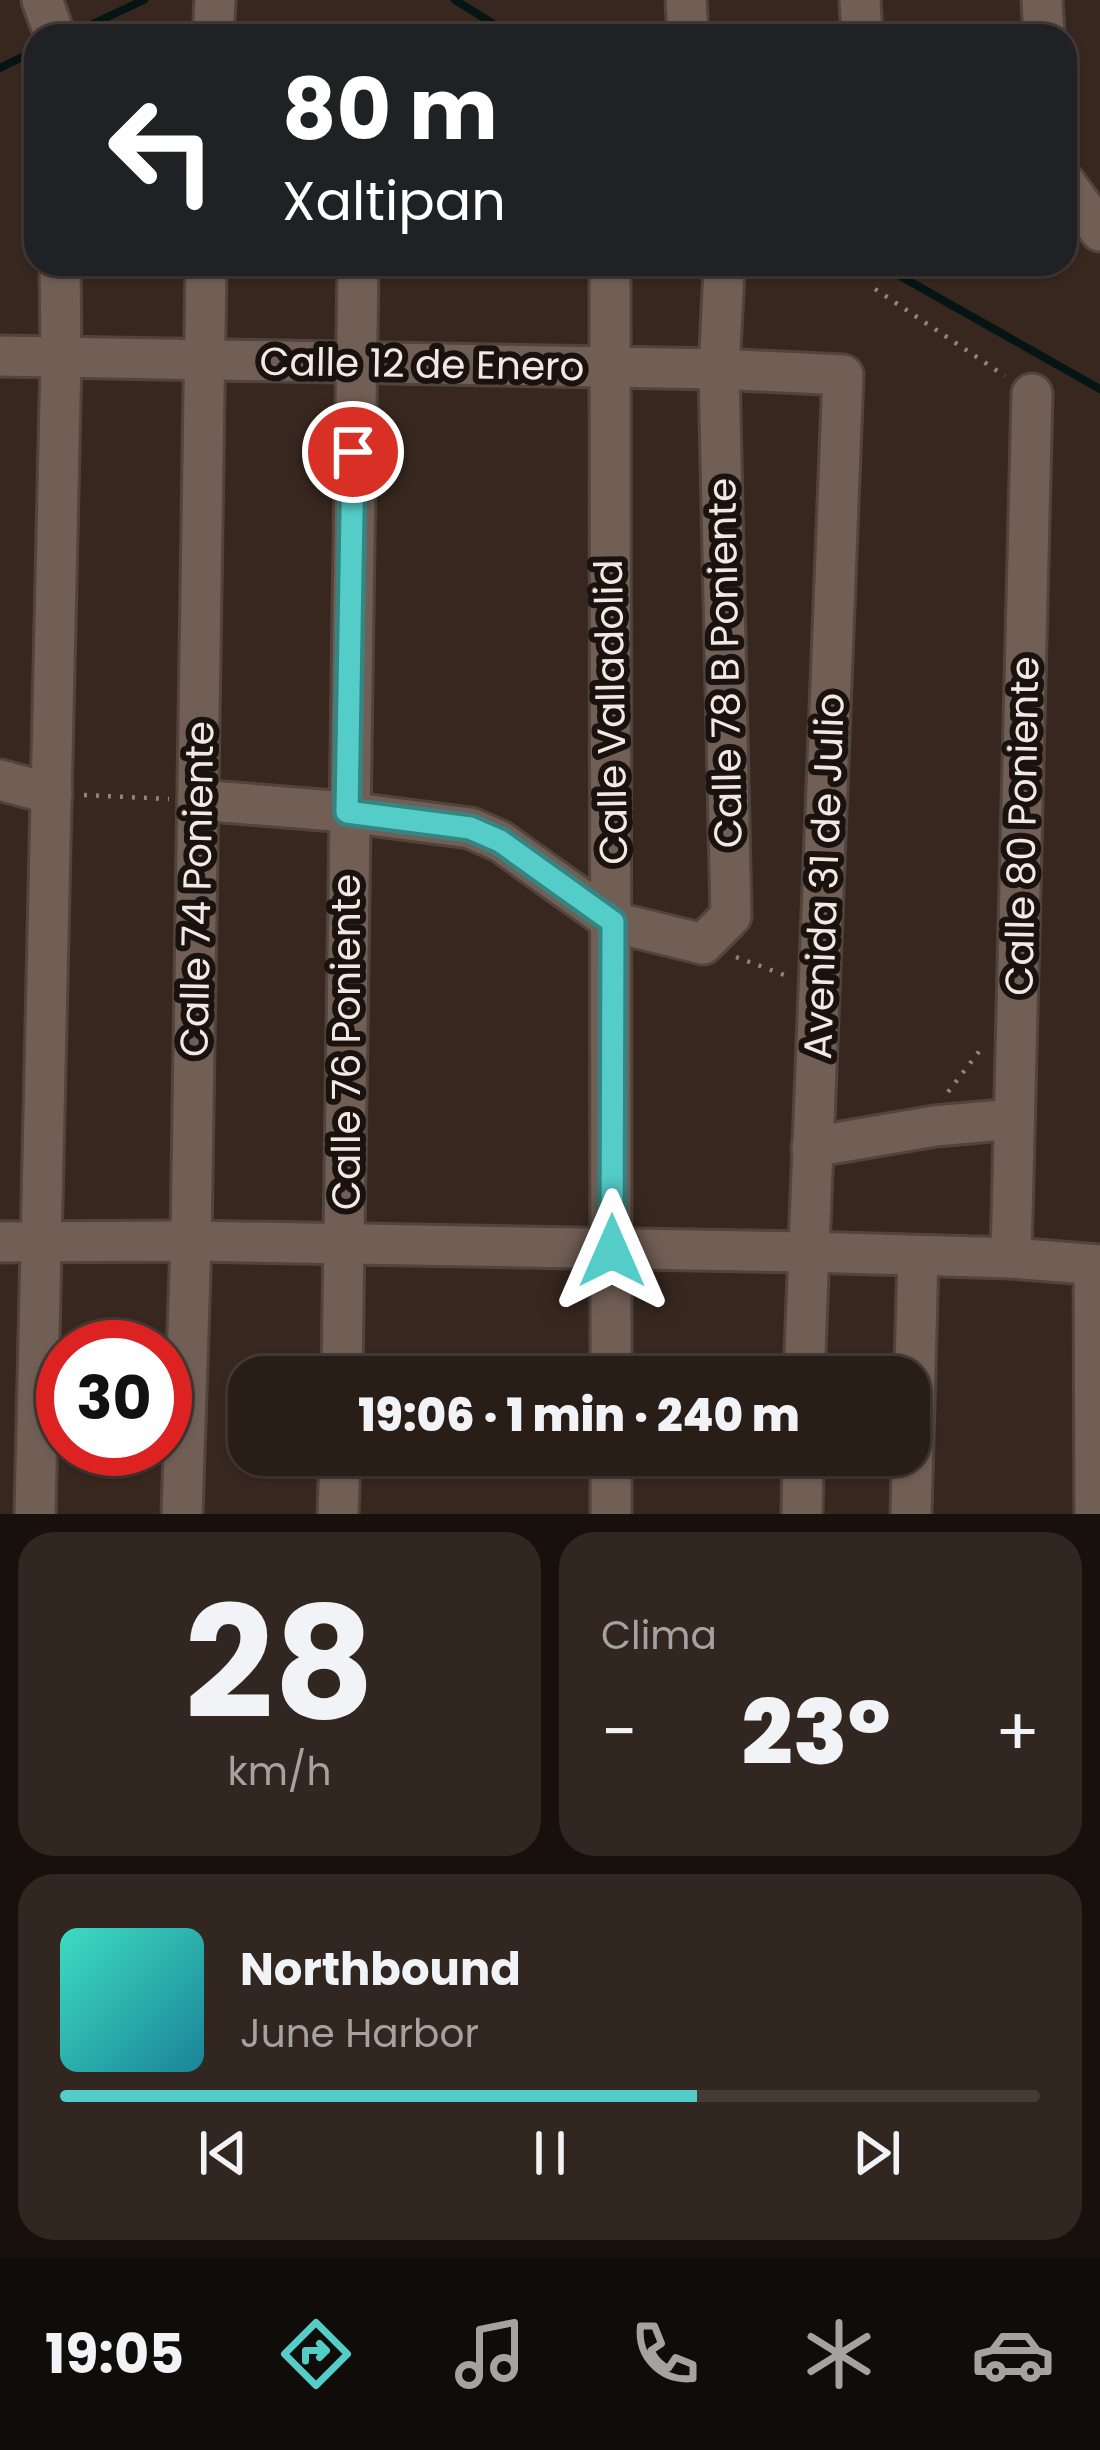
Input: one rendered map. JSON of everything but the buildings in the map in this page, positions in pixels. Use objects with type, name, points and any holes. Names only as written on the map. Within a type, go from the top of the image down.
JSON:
[{"type":"street","points":[[1077,199],[1100,231]]},
{"type":"street","points":[[34,1514],[19,1243],[52,794],[60,276]]},
{"type":"street","name":"Calle 74 Poniente","points":[[182,1514],[191,1241],[206,276]]},
{"type":"street","name":"Calle 76 Poniente","points":[[343,1356],[358,276]]},
{"type":"street","name":"Calle Valladolid","points":[[610,276],[611,1356]]},
{"type":"street","name":"Calle 78 B Poniente","points":[[703,944],[731,916],[719,369],[724,276]]},
{"type":"street","name":"Calle 12 de Enero","points":[[0,356],[843,375]]},
{"type":"street","name":"Avenida 31 de Julio","points":[[805,1356],[843,375]]},
{"type":"street","name":"Calle 80 Poniente","points":[[1011,1258],[1032,394]]},
{"type":"street","points":[[0,780],[52,794]]},
{"type":"street","points":[[198,800],[470,828],[500,841],[613,922],[703,944]]},
{"type":"street","points":[[812,1148],[1014,1119]]},
{"type":"street","points":[[19,1243],[191,1241],[807,1252],[1097,1265],[1095,1514]]},
{"type":"street","points":[[911,1514],[918,1257]]},
{"type":"street","points":[[338,1514],[339,1476]]},
{"type":"street","points":[[610,1514],[611,1476]]},
{"type":"street","points":[[802,1514],[803,1476]]},
{"type":"path","points":[[875,289],[1032,394]]},
{"type":"path","points":[[52,794],[198,800]]},
{"type":"path","points":[[703,944],[820,988]]},
{"type":"path","points":[[920,1130],[1017,1001]]},
{"type":"waterway","points":[[93,24],[144,0]]},
{"type":"waterway","points":[[455,0],[494,24]]},
{"type":"waterway","points":[[0,68],[24,56]]},
{"type":"waterway","points":[[900,276],[1100,389]]},
{"type":"route","points":[[353,452],[347,812],[470,828],[500,841],[613,922],[612,1251]]}]
